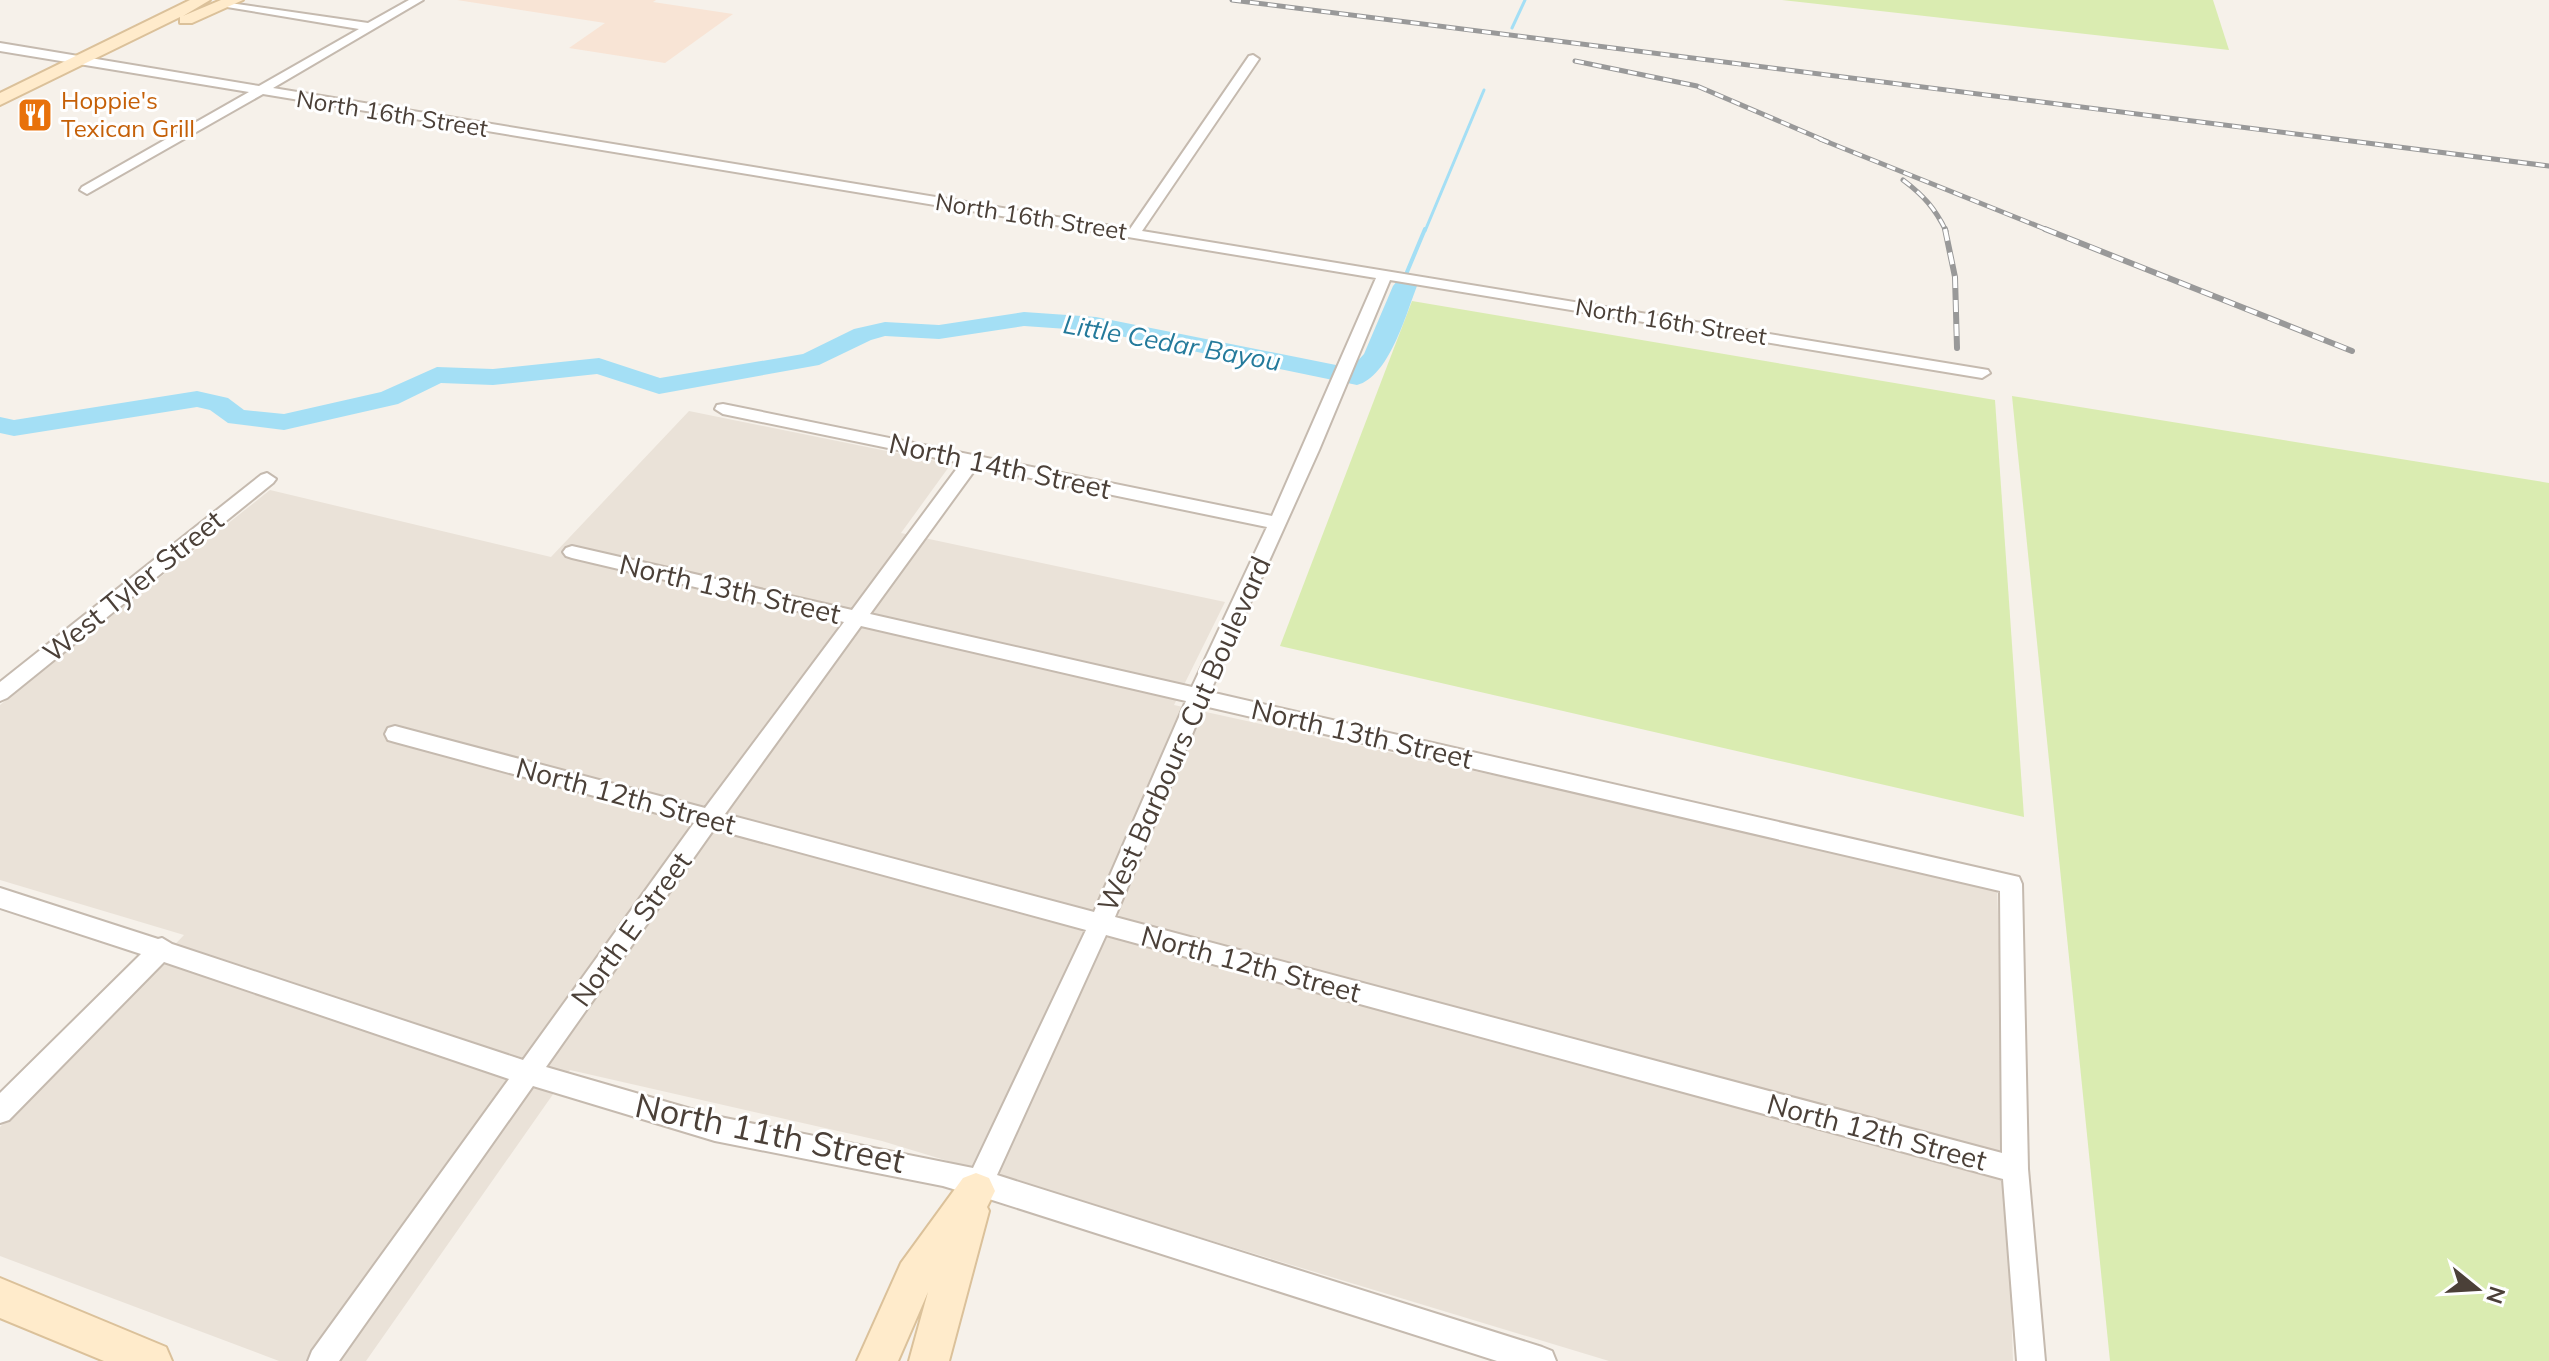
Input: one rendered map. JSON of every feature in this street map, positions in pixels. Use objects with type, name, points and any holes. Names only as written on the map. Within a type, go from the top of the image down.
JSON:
[{"type":"main road","points":[[81,60],[106,37],[167,0]]},
{"type":"main road","points":[[0,100],[202,0]]},
{"type":"main road","points":[[81,60],[231,2]]},
{"type":"main road","name":"West Barbours Cut Boulevard","points":[[877,1361],[915,1277],[978,1187]]},
{"type":"main road","name":"West Barbours Cut Boulevard","points":[[929,1361],[978,1187]]},
{"type":"main road","points":[[0,1298],[152,1361]]},
{"type":"street","points":[[87,190],[417,0]]},
{"type":"street","points":[[231,2],[369,27]]},
{"type":"street","name":"North 16th Street","points":[[0,47],[258,92],[1982,373]]},
{"type":"street","points":[[1133,234],[1253,59]]},
{"type":"street","name":"West Barbours Cut Boulevard","points":[[978,1187],[1100,924],[1385,275]]},
{"type":"street","name":"North 14th Street","points":[[723,409],[1278,523]]},
{"type":"street","name":"North E Street","points":[[322,1361],[709,819],[972,461]]},
{"type":"street","name":"West Tyler Street","points":[[0,693],[267,479]]},
{"type":"street","name":"North 13th Street","points":[[572,552],[2011,884],[2015,1169]]},
{"type":"street","name":"North 12th Street","points":[[395,734],[2015,1169]]},
{"type":"street","name":"North 11th Street","points":[[0,898],[162,948],[527,1073],[682,1120],[770,1140],[921,1166],[978,1187],[1542,1361]]},
{"type":"street","points":[[0,1111],[162,948]]},
{"type":"street","points":[[2015,1169],[2031,1361]]},
{"type":"shaded area","points":[[457,0],[656,0],[653,2],[733,14],[665,63],[569,48],[605,23]]},
{"type":"shaded area","points":[[689,411],[951,464],[901,533],[1225,602],[1174,705],[1997,886],[2013,1361],[1609,1361],[882,1141],[570,1070],[366,1361],[279,1361],[0,1256],[0,1127],[184,935],[0,880],[0,705],[270,490],[551,557]]},
{"type":"green space","points":[[1782,0],[2213,0],[2229,50]]},
{"type":"green space","points":[[1412,301],[1995,400],[2024,817],[1280,646]]},
{"type":"green space","points":[[2012,396],[2549,483],[2549,1361],[2110,1361]]},
{"type":"waterway","name":"Little Cedar Bayou","points":[[1512,28],[1525,0]]},
{"type":"waterway","name":"Little Cedar Bayou","points":[[1425,231],[1484,90]]},
{"type":"waterway","name":"Little Cedar Bayou","points":[[1407,272],[1425,229]]},
{"type":"waterway","name":"Little Cedar Bayou","points":[[0,425],[14,428],[197,399],[219,404],[237,417],[284,422],[389,398],[437,375],[493,377],[599,366],[659,386],[810,360],[863,334],[885,329],[939,332],[1024,319],[1096,324],[1357,377],[1376,356],[1405,286]]},
{"type":"railway","points":[[1232,0],[2549,166]]},
{"type":"railway","points":[[1575,61],[1697,86],[1828,142]]},
{"type":"railway","points":[[1820,139],[2045,229]]},
{"type":"railway","points":[[1903,180],[1928,202],[1945,229]]},
{"type":"railway","points":[[1945,229],[1955,277],[1957,348]]},
{"type":"railway","points":[[2045,229],[2352,351]]},
{"type":"railway","points":[[2045,229],[2050,231]]},
{"type":"place","name":"Hoppie's Texican Grill","points":[[35,115]]}]
